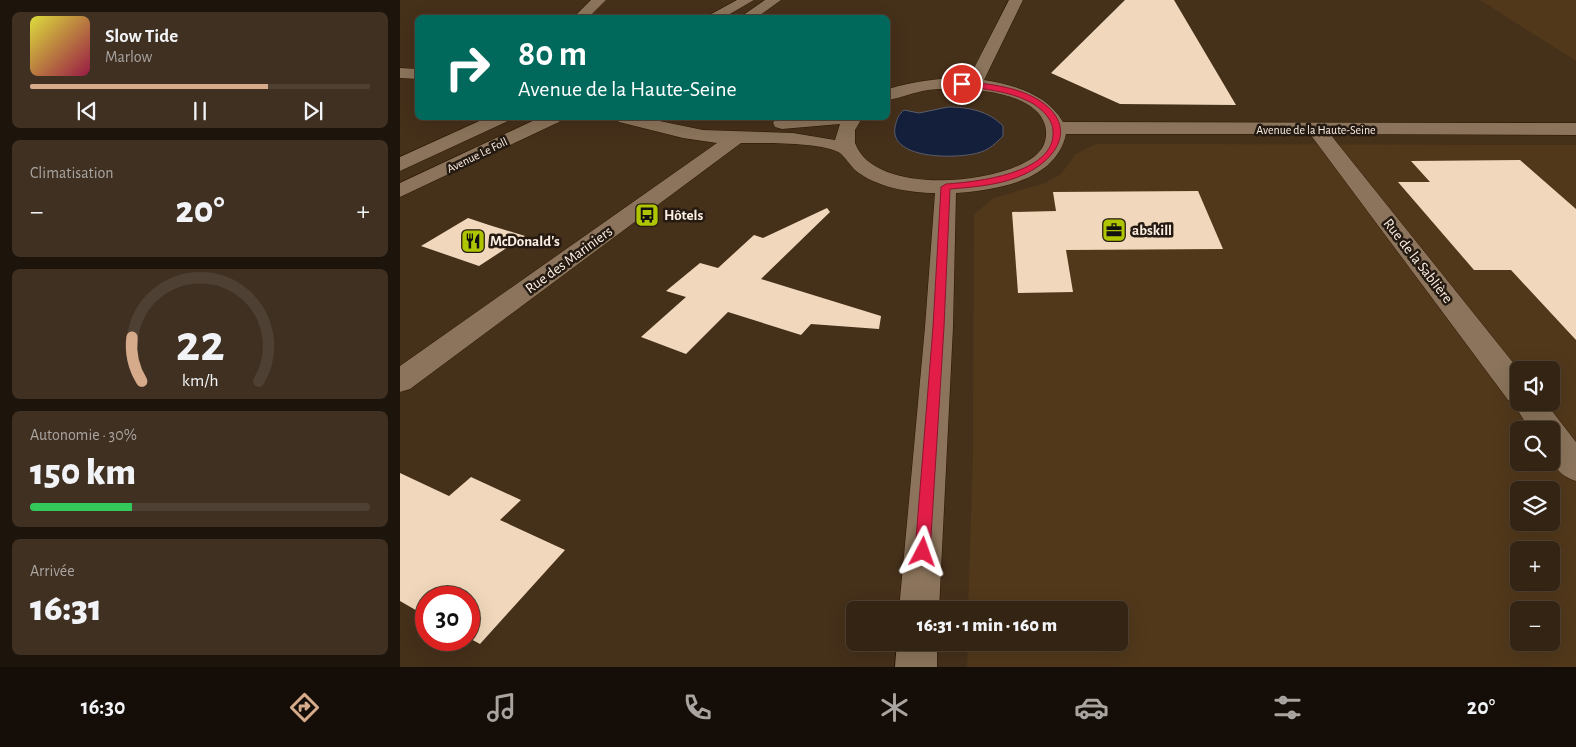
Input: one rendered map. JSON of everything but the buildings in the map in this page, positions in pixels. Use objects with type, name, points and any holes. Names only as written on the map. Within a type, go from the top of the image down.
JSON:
[{"type":"street","points":[[583,15],[599,0]]},
{"type":"street","points":[[717,15],[747,0]]},
{"type":"street","points":[[751,15],[774,0]]},
{"type":"street","points":[[974,84],[1016,0]]},
{"type":"street","points":[[400,74],[415,74]]},
{"type":"street","points":[[634,120],[700,135],[812,139],[847,149],[859,163],[880,175],[909,184],[946,187],[985,183],[1022,172],[1036,165],[1054,147],[1057,128],[1052,116],[1034,101],[1008,90],[974,84],[934,84],[890,95]]},
{"type":"street","name":"Avenue Le Foll","points":[[400,165],[496,120]]},
{"type":"street","name":"Avenue Le Foll","points":[[400,191],[549,120]]},
{"type":"street","points":[[716,120],[798,123],[823,120]]},
{"type":"street","points":[[847,149],[845,132],[852,120]]},
{"type":"street","name":"Avenue de la Haute-Seine","points":[[1057,128],[1576,129]]},
{"type":"street","name":"Rue de la Sablière","points":[[1317,130],[1510,380]]},
{"type":"street","name":"Rue des Mariniers","points":[[400,381],[737,137]]},
{"type":"street","points":[[920,601],[939,327],[946,187]]},
{"type":"street","points":[[1560,446],[1576,467]]},
{"type":"street","points":[[916,667],[917,651]]},
{"type":"shaded area","points":[[1480,0],[1576,0],[1576,61]]},
{"type":"shaded area","points":[[1096,144],[1576,145],[1576,667],[967,667],[968,651],[1128,651],[1128,601],[968,601],[973,456],[974,214],[994,198],[1045,183],[1061,174],[1076,154]]},
{"type":"water","points":[[948,107],[970,109],[985,113],[1003,126],[1003,136],[981,152],[959,156],[929,155],[915,152],[903,146],[896,138],[896,122],[904,110],[919,113]]},
{"type":"place","name":"Hôtels","points":[[647,215]]},
{"type":"place","name":"abskill","points":[[1114,230]]},
{"type":"place","name":"McDonald's","points":[[473,241]]},
{"type":"route","points":[[923,552],[939,327],[946,187],[985,183],[1005,179],[1022,172],[1036,165],[1047,156],[1054,147],[1057,137],[1057,128],[1052,116],[1034,101],[1018,93],[998,88],[962,84]]}]
